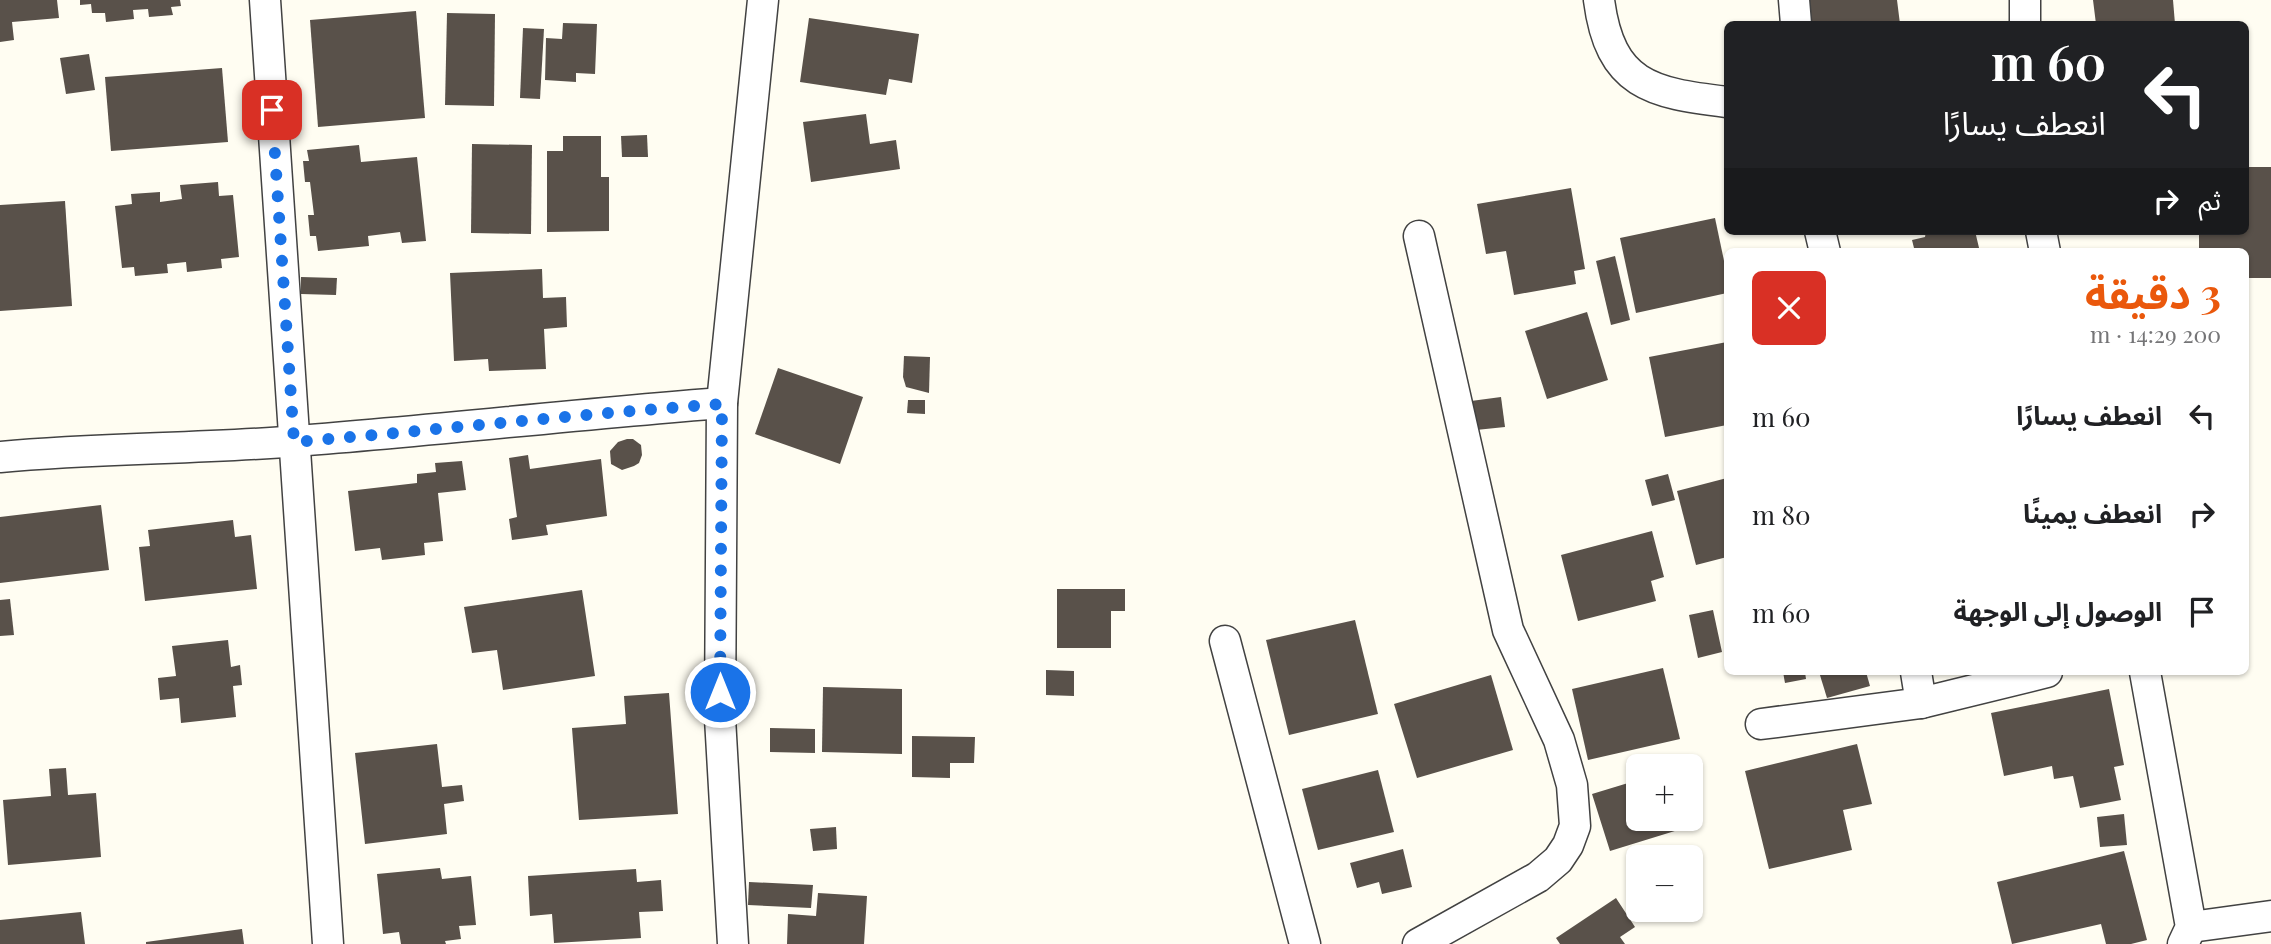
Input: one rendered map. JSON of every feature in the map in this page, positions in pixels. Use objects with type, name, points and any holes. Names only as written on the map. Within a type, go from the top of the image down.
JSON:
[{"type":"street","points":[[265,0],[328,944]]},
{"type":"street","points":[[733,944],[720,718],[722,404],[764,0]]},
{"type":"street","points":[[1599,0],[1601,20],[1609,46],[1615,57],[1633,75],[1649,86],[1668,93],[1724,102]]},
{"type":"street","points":[[1794,0],[1796,21]]},
{"type":"street","points":[[2025,0],[2025,21]]},
{"type":"street","points":[[1418,944],[1538,877],[1558,860],[1568,845],[1575,826],[1572,785],[1559,740],[1508,630],[1419,236]]},
{"type":"street","points":[[0,457],[54,452],[294,442],[457,428],[586,413],[722,404]]},
{"type":"street","points":[[1225,641],[1305,944]]},
{"type":"street","points":[[1916,675],[1921,703]]},
{"type":"street","points":[[1761,724],[1921,703],[2035,675]]},
{"type":"street","points":[[2145,675],[2187,936],[2271,916]]},
{"type":"building","points":[[0,0],[57,0],[59,18],[12,22],[14,40],[0,42]]},
{"type":"building","points":[[80,0],[180,0],[181,6],[171,7],[173,15],[149,17],[148,9],[133,10],[134,19],[106,22],[105,13],[92,13],[91,4],[80,5]]},
{"type":"building","points":[[1809,0],[1897,0],[1900,21],[1812,21]]},
{"type":"building","points":[[2093,0],[2173,0],[2175,21],[2096,21]]},
{"type":"building","points":[[416,11],[425,118],[318,127],[310,20]]},
{"type":"building","points":[[447,13],[495,14],[494,106],[445,105]]},
{"type":"building","points":[[809,18],[919,34],[912,83],[889,79],[886,95],[800,82]]},
{"type":"building","points":[[563,23],[597,24],[595,74],[576,73],[576,82],[545,80],[546,38],[562,39]]},
{"type":"building","points":[[523,28],[544,29],[540,99],[520,98]]},
{"type":"building","points":[[89,54],[95,90],[66,94],[60,58]]},
{"type":"building","points":[[222,68],[228,142],[111,151],[105,77]]},
{"type":"building","points":[[866,114],[870,144],[896,140],[900,169],[811,182],[803,122]]},
{"type":"building","points":[[647,135],[648,157],[622,157],[621,136]]},
{"type":"building","points":[[563,136],[601,136],[601,177],[609,177],[609,231],[547,232],[547,151],[563,151]]},
{"type":"building","points":[[472,144],[532,145],[531,234],[471,233]]},
{"type":"building","points":[[359,145],[361,162],[417,157],[426,241],[402,243],[400,232],[368,236],[369,246],[318,251],[316,236],[310,236],[308,215],[314,215],[310,182],[305,182],[303,161],[309,161],[307,150]]},
{"type":"building","points":[[2249,167],[2271,167],[2271,278],[2249,278],[2249,248],[2199,248],[2199,235],[2249,235]]},
{"type":"building","points":[[218,182],[219,196],[233,195],[239,257],[221,259],[222,268],[187,272],[186,262],[167,264],[168,273],[135,276],[134,267],[122,268],[115,206],[132,204],[131,194],[160,192],[160,202],[182,199],[180,185]]},
{"type":"building","points":[[1571,188],[1585,269],[1574,271],[1576,284],[1514,295],[1506,251],[1486,254],[1477,204]]},
{"type":"building","points":[[65,201],[72,306],[0,311],[0,205]]},
{"type":"building","points":[[1715,218],[1724,261],[1724,294],[1636,313],[1620,238]]},
{"type":"building","points":[[1976,235],[1979,248],[1914,248],[1912,240]]},
{"type":"building","points":[[1615,256],[1630,320],[1611,325],[1596,261]]},
{"type":"building","points":[[542,269],[543,298],[566,297],[567,327],[544,329],[546,369],[489,371],[488,359],[454,361],[450,273]]},
{"type":"building","points":[[301,277],[337,278],[336,295],[301,294]]},
{"type":"building","points":[[1587,312],[1608,380],[1547,399],[1525,331]]},
{"type":"building","points":[[1724,343],[1724,426],[1665,437],[1649,357]]},
{"type":"building","points":[[904,356],[930,357],[929,393],[906,387],[903,377]]},
{"type":"building","points":[[778,368],[863,397],[840,464],[755,434]]},
{"type":"building","points":[[1501,397],[1505,427],[1476,430],[1471,401]]},
{"type":"building","points":[[908,400],[925,400],[925,414],[907,413]]},
{"type":"building","points":[[633,439],[641,445],[642,455],[639,463],[622,470],[611,464],[610,451],[618,442]]},
{"type":"building","points":[[528,455],[530,469],[601,459],[607,516],[546,525],[548,535],[512,540],[509,519],[517,517],[509,458]]},
{"type":"building","points":[[462,461],[466,490],[438,493],[443,541],[424,543],[425,555],[382,560],[380,548],[355,551],[348,491],[417,483],[417,474],[436,472],[435,463]]},
{"type":"building","points":[[1668,474],[1675,500],[1652,506],[1645,480]]},
{"type":"building","points":[[1724,479],[1724,558],[1696,565],[1677,491]]},
{"type":"building","points":[[101,505],[109,570],[0,583],[0,517]]},
{"type":"building","points":[[233,520],[235,537],[251,535],[257,589],[145,601],[139,547],[150,546],[148,530]]},
{"type":"building","points":[[1652,531],[1664,577],[1651,581],[1656,601],[1578,621],[1561,555]]},
{"type":"building","points":[[1057,589],[1125,589],[1125,611],[1111,611],[1111,648],[1057,648]]},
{"type":"building","points":[[582,590],[595,676],[503,690],[497,650],[472,653],[464,607]]},
{"type":"building","points":[[10,599],[14,635],[0,636],[0,600]]},
{"type":"building","points":[[1713,610],[1722,652],[1698,658],[1689,615]]},
{"type":"building","points":[[1355,620],[1378,714],[1289,735],[1266,640]]},
{"type":"building","points":[[228,640],[231,667],[240,665],[242,685],[233,686],[236,717],[181,723],[179,698],[160,700],[158,678],[176,676],[172,646]]},
{"type":"building","points":[[1663,668],[1680,739],[1588,760],[1572,689]]},
{"type":"building","points":[[1046,670],[1074,671],[1074,696],[1046,695]]},
{"type":"building","points":[[1491,675],[1513,750],[1417,778],[1394,704]]},
{"type":"building","points":[[1784,675],[1805,675],[1806,679],[1785,683]]},
{"type":"building","points":[[1820,675],[1867,675],[1870,686],[1827,698]]},
{"type":"building","points":[[823,687],[902,689],[902,754],[822,752]]},
{"type":"building","points":[[2109,689],[2124,765],[2114,767],[2121,800],[2080,808],[2073,776],[2054,779],[2052,766],[2004,776],[1991,713]]},
{"type":"building","points":[[669,693],[678,814],[579,820],[572,728],[626,724],[624,696]]},
{"type":"building","points":[[770,728],[815,729],[815,753],[770,752]]},
{"type":"building","points":[[912,736],[975,737],[974,763],[950,763],[950,778],[912,777]]},
{"type":"building","points":[[437,744],[442,787],[462,785],[464,801],[444,804],[447,834],[365,844],[355,753]]},
{"type":"building","points":[[1857,744],[1872,804],[1843,810],[1852,850],[1769,869],[1745,771]]},
{"type":"building","points":[[66,768],[68,795],[96,793],[101,857],[8,865],[3,800],[51,796],[49,769]]},
{"type":"building","points":[[1378,770],[1394,832],[1318,850],[1302,789]]},
{"type":"building","points":[[1626,784],[1626,831],[1675,831],[1610,851],[1592,794]]},
{"type":"building","points":[[2124,814],[2127,845],[2100,847],[2097,817]]},
{"type":"building","points":[[836,827],[837,849],[813,851],[810,829]]},
{"type":"building","points":[[1403,849],[1412,887],[1382,894],[1379,882],[1357,888],[1350,863]]},
{"type":"building","points":[[2124,851],[2147,940],[2131,944],[2106,944],[2101,924],[2012,944],[1997,882]]},
{"type":"building","points":[[440,868],[442,879],[471,876],[476,925],[459,926],[461,939],[445,941],[446,944],[401,944],[399,932],[383,934],[377,874]]},
{"type":"building","points":[[636,869],[637,882],[661,880],[663,911],[639,912],[641,938],[554,943],[552,914],[530,916],[528,876]]},
{"type":"building","points":[[749,882],[813,885],[811,908],[748,905]]},
{"type":"building","points":[[818,893],[867,896],[864,944],[787,944],[788,914],[816,916]]},
{"type":"building","points":[[1616,898],[1626,913],[1626,922],[1632,922],[1635,927],[1620,937],[1625,944],[1560,944],[1556,938]]},
{"type":"building","points":[[81,912],[85,944],[0,944],[0,920]]},
{"type":"building","points":[[242,929],[244,944],[146,944],[146,942]]},
{"type":"route","points":[[272,110],[294,442],[457,428],[586,413],[722,404],[720,692]]}]
